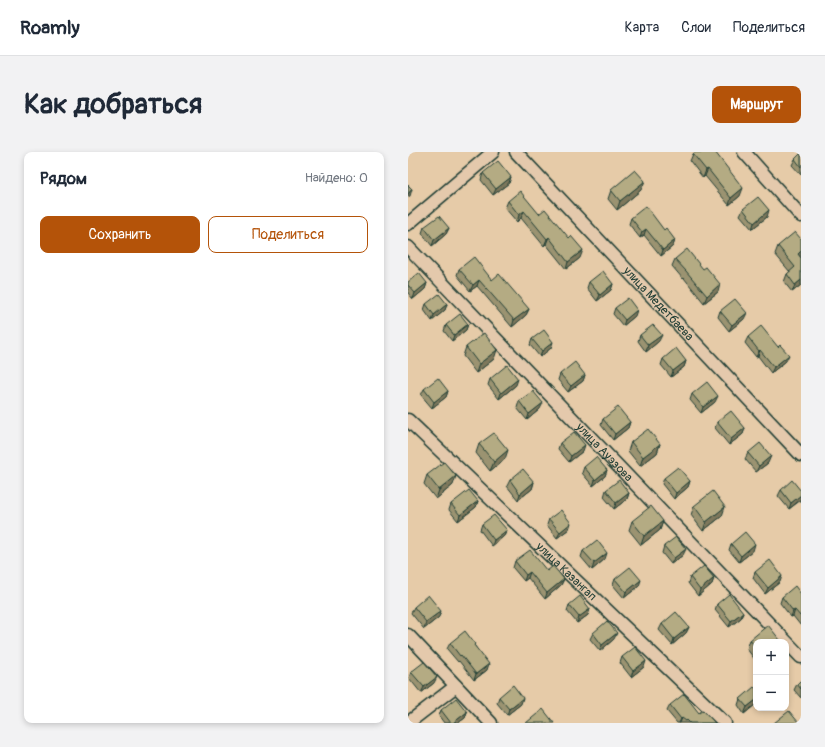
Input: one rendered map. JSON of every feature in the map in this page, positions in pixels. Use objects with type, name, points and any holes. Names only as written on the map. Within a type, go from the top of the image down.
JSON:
[{"type":"street","points":[[408,224],[494,152]]},
{"type":"street","name":"улица Медетбаева","points":[[516,152],[801,455]]},
{"type":"street","points":[[744,152],[801,216]]},
{"type":"street","name":"улица Ауэзова","points":[[408,247],[801,657]]},
{"type":"street","name":"улица Казангап","points":[[408,420],[725,723]]},
{"type":"street","points":[[408,635],[491,723]]},
{"type":"street","points":[[408,723],[456,686]]},
{"type":"building","points":[[695,152],[715,152],[743,188],[731,198],[708,169],[706,170],[693,154]]},
{"type":"building","points":[[801,153],[801,167],[795,159]]},
{"type":"building","points":[[498,161],[511,177],[496,189],[483,173]]},
{"type":"building","points":[[635,170],[645,181],[620,201],[611,190]]},
{"type":"building","points":[[408,185],[412,189],[408,194]]},
{"type":"building","points":[[520,191],[539,214],[545,209],[569,238],[571,236],[583,250],[568,262],[549,237],[547,239],[524,211],[519,215],[508,201]]},
{"type":"building","points":[[758,197],[769,210],[754,223],[743,209]]},
{"type":"building","points":[[646,206],[664,230],[666,228],[675,240],[663,250],[646,229],[642,232],[631,218]]},
{"type":"building","points":[[439,216],[449,228],[434,240],[424,227]]},
{"type":"building","points":[[795,232],[801,239],[801,251],[798,254],[801,258],[801,280],[795,285],[787,274],[795,267],[778,246]]},
{"type":"building","points":[[687,249],[703,269],[706,267],[720,284],[707,296],[675,259]]},
{"type":"building","points":[[474,257],[492,280],[499,274],[529,309],[514,320],[479,280],[473,285],[459,269]]},
{"type":"building","points":[[603,271],[613,284],[600,295],[589,282]]},
{"type":"building","points":[[419,273],[427,283],[415,293],[408,285],[408,282]]},
{"type":"building","points":[[439,294],[447,304],[434,315],[426,304]]},
{"type":"building","points":[[628,298],[637,310],[625,320],[615,308]]},
{"type":"building","points":[[735,299],[747,313],[732,325],[720,311]]},
{"type":"building","points":[[460,314],[468,324],[454,335],[446,325]]},
{"type":"building","points":[[653,325],[662,335],[648,345],[640,335]]},
{"type":"building","points":[[761,326],[778,347],[780,345],[789,355],[774,367],[748,337]]},
{"type":"building","points":[[544,330],[553,342],[542,351],[532,339]]},
{"type":"building","points":[[484,333],[497,350],[479,364],[466,347]]},
{"type":"building","points":[[676,348],[686,361],[673,371],[663,359]]},
{"type":"building","points":[[575,362],[585,375],[571,386],[560,374]]},
{"type":"building","points":[[507,365],[518,379],[501,393],[490,379]]},
{"type":"building","points":[[438,378],[448,391],[434,402],[424,389]]},
{"type":"building","points":[[707,382],[718,396],[703,407],[692,394]]},
{"type":"building","points":[[533,391],[543,403],[529,414],[519,401]]},
{"type":"building","points":[[618,407],[630,422],[615,434],[603,419]]},
{"type":"building","points":[[731,411],[745,428],[731,439],[717,422]]},
{"type":"building","points":[[648,429],[660,444],[643,457],[631,442]]},
{"type":"building","points":[[574,432],[585,445],[571,456],[560,443]]},
{"type":"building","points":[[494,433],[508,450],[494,462],[479,444]]},
{"type":"building","points":[[760,443],[771,456],[759,466],[748,453]]},
{"type":"building","points":[[596,457],[607,470],[595,480],[584,467]]},
{"type":"building","points":[[444,462],[456,476],[439,490],[427,475]]},
{"type":"building","points":[[678,467],[690,481],[676,493],[664,478]]},
{"type":"building","points":[[523,469],[534,482],[520,494],[510,480]]},
{"type":"building","points":[[619,480],[629,493],[616,503],[606,490]]},
{"type":"building","points":[[792,480],[801,491],[801,495],[791,503],[781,490]]},
{"type":"building","points":[[469,490],[478,501],[460,515],[451,504]]},
{"type":"building","points":[[713,491],[725,507],[706,522],[694,506]]},
{"type":"building","points":[[651,506],[663,521],[644,536],[632,521]]},
{"type":"building","points":[[561,510],[571,523],[560,532],[549,519]]},
{"type":"building","points":[[494,515],[507,530],[494,540],[482,524]]},
{"type":"building","points":[[745,532],[755,544],[741,556],[731,544]]},
{"type":"building","points":[[676,537],[686,549],[674,558],[664,546]]},
{"type":"building","points":[[597,540],[607,553],[594,563],[583,551]]},
{"type":"building","points":[[530,550],[547,571],[553,566],[564,579],[547,593],[530,572],[526,575],[515,561]]},
{"type":"building","points":[[770,560],[782,576],[768,588],[755,572]]},
{"type":"building","points":[[704,566],[714,578],[700,590],[690,577]]},
{"type":"building","points":[[630,567],[641,580],[626,592],[615,579]]},
{"type":"building","points":[[795,586],[801,594],[801,617],[795,610],[793,611],[782,597]]},
{"type":"building","points":[[729,594],[743,612],[731,621],[717,604]]},
{"type":"building","points":[[428,595],[441,611],[426,622],[414,607]]},
{"type":"building","points":[[580,596],[590,609],[579,617],[569,605]]},
{"type":"building","points":[[676,612],[689,627],[674,639],[662,624]]},
{"type":"building","points":[[607,621],[617,633],[602,645],[593,633]]},
{"type":"building","points":[[768,625],[779,639],[753,639],[753,644],[750,640]]},
{"type":"building","points":[[465,631],[489,664],[476,674],[450,643]]},
{"type":"building","points":[[635,647],[646,661],[633,671],[622,657]]},
{"type":"building","points":[[424,662],[437,677],[424,687],[411,672]]},
{"type":"building","points":[[801,680],[801,689],[797,684]]},
{"type":"building","points":[[513,685],[523,698],[509,709],[499,697]]},
{"type":"building","points":[[753,688],[753,702],[747,707],[740,699]]},
{"type":"building","points":[[684,694],[699,713],[703,710],[715,723],[690,723],[687,720],[681,719],[670,705]]},
{"type":"building","points":[[456,698],[467,712],[451,723],[441,710]]},
{"type":"building","points":[[543,709],[554,723],[526,723]]},
{"type":"building","points":[[789,711],[799,723],[774,723]]}]
